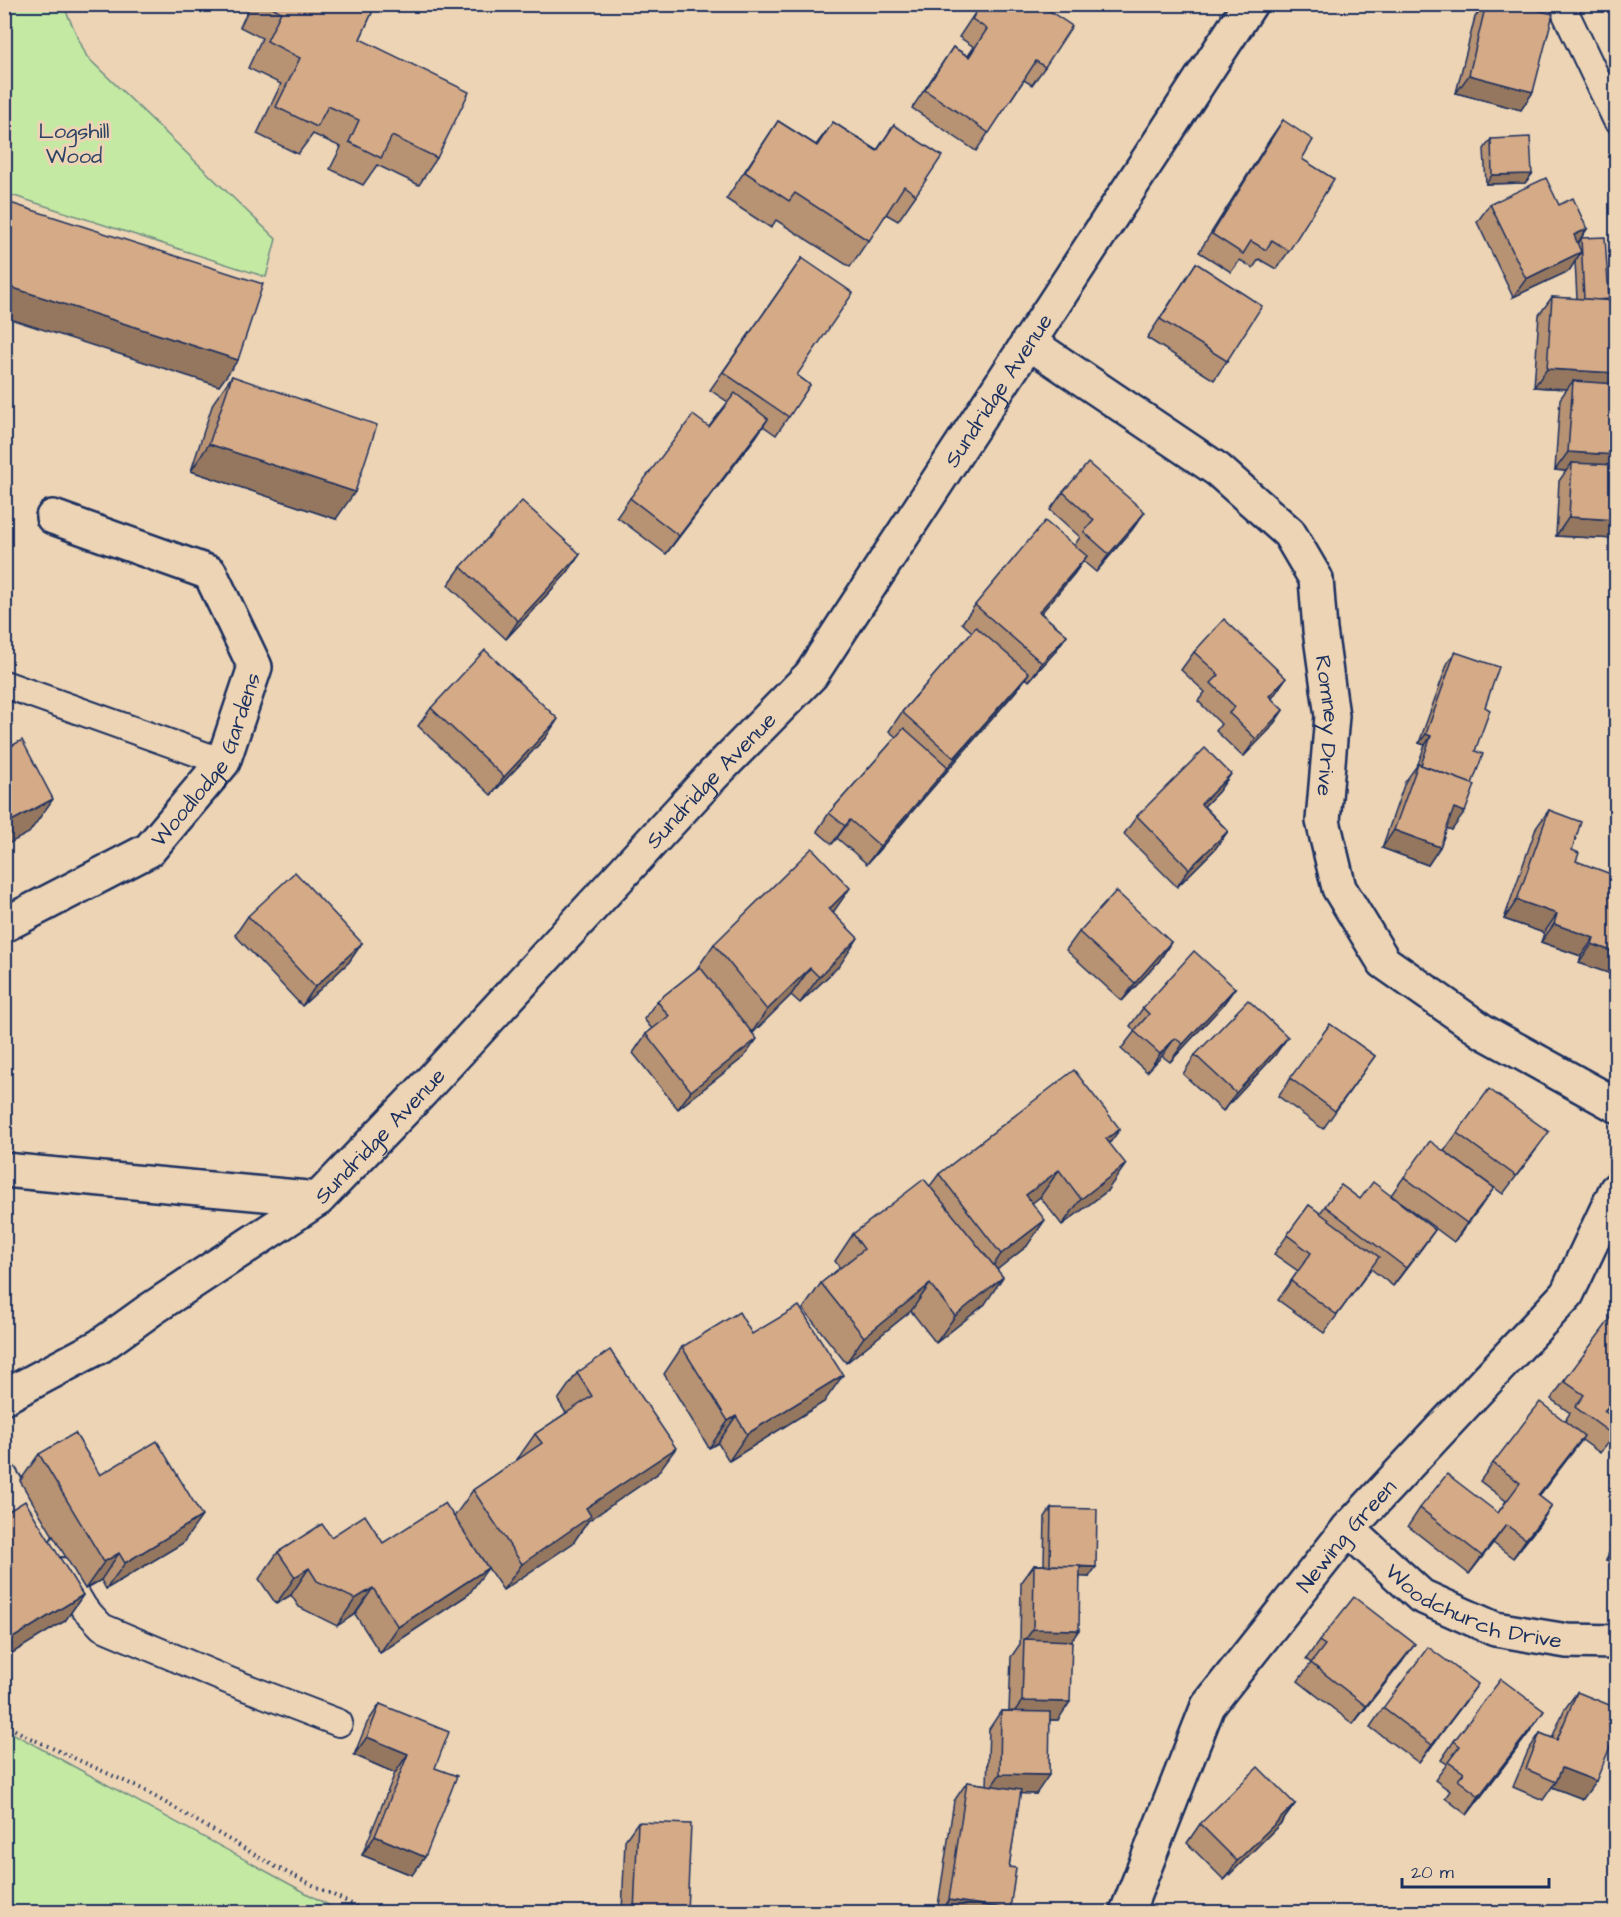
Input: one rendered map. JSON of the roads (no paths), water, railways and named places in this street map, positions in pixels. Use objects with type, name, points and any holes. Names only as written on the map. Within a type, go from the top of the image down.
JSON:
[{"type":"street","name":"Sundridge Avenue","points":[[4,1396],[100,1346],[150,1310],[318,1199],[422,1091],[712,776],[811,675],[1250,4]]},
{"type":"street","name":"Romney Drive","points":[[1028,342],[1218,470],[1289,533],[1316,579],[1320,630],[1332,716],[1323,821],[1339,888],[1384,962],[1484,1032],[1617,1105]]},
{"type":"street","name":"Woodlodge Gardens","points":[[4,925],[148,850],[224,762],[255,667],[210,573],[53,517]]},
{"type":"street","points":[[4,1170],[318,1199]]},
{"type":"street","name":"Newing Green","points":[[1126,1912],[1208,1706],[1348,1529],[1567,1294],[1617,1190]]},
{"type":"street","name":"Woodchurch Drive","points":[[1348,1529],[1421,1596],[1495,1629],[1567,1641],[1617,1642]]},
{"type":"lane","points":[[1564,4],[1566,14],[1617,119]]},
{"type":"lane","points":[[4,684],[224,762]]},
{"type":"lane","points":[[4,1476],[84,1608],[102,1627],[232,1682],[339,1723]]},
{"type":"park label","name":"Logshill Wood","points":[[74,142]]}]
